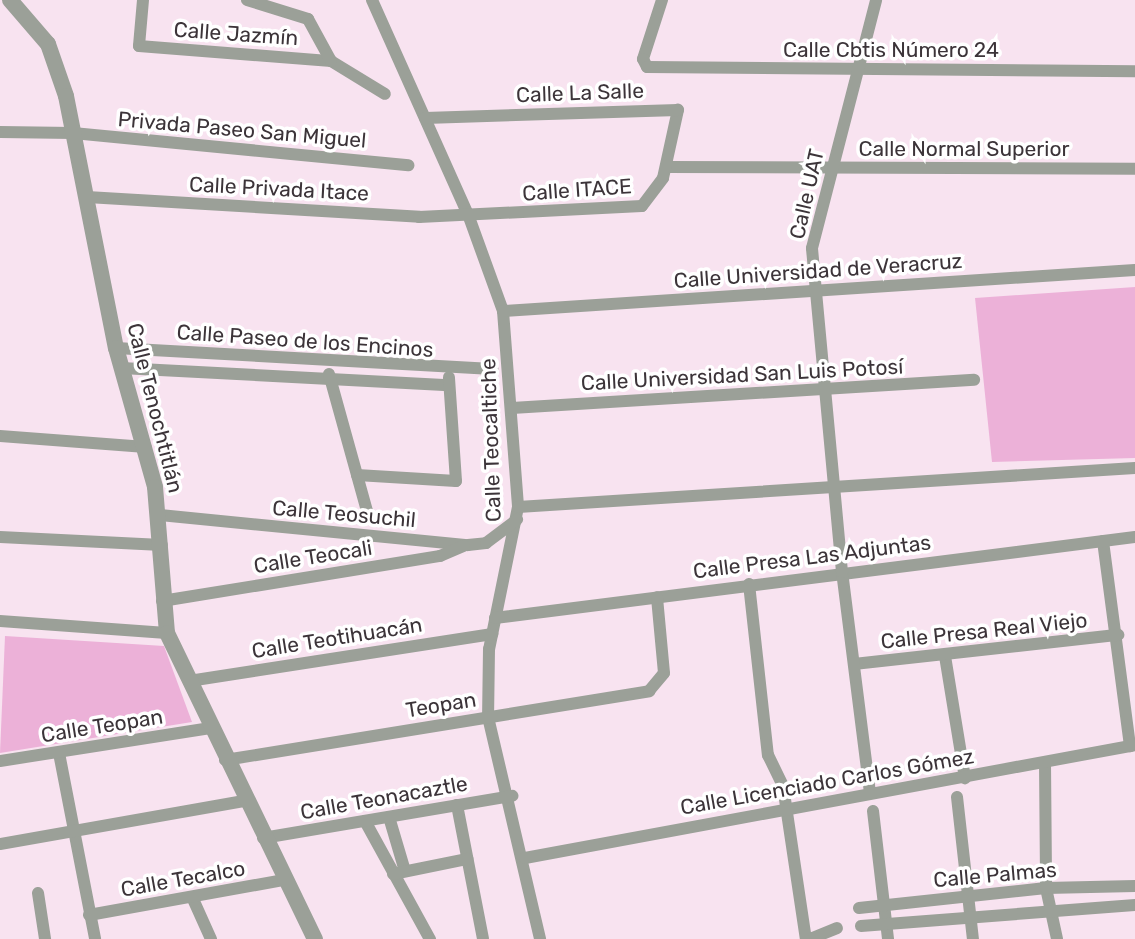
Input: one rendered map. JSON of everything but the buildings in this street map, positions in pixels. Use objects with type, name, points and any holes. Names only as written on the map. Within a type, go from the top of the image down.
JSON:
[{"type":"street","name":"Calle Tenochtitlán","points":[[10,0],[48,44],[73,133],[116,348],[146,447],[160,515],[162,601],[167,632],[225,761],[315,939]]},
{"type":"street","name":"Calle Jazmín","points":[[143,0],[138,46],[331,61]]},
{"type":"street","points":[[247,0],[308,19],[331,61],[385,94]]},
{"type":"street","name":"Calle Teocaltiche","points":[[372,0],[469,217],[503,311],[512,408],[517,513],[492,634],[488,717],[512,796],[540,939]]},
{"type":"street","name":"Calle Cbtis Número 24","points":[[662,0],[643,59],[647,67],[1135,71]]},
{"type":"street","name":"Calle UAT","points":[[870,793],[842,572],[815,291],[813,239],[876,0]]},
{"type":"street","name":"Calle La Salle","points":[[425,118],[678,110],[666,167]]},
{"type":"street","name":"Privada Paseo San Miguel","points":[[0,132],[73,133],[408,165]]},
{"type":"street","name":"Calle Normal Superior","points":[[666,167],[1135,169]]},
{"type":"street","name":"Calle ITACE","points":[[469,217],[642,206],[666,167]]},
{"type":"street","name":"Calle Privada Itace","points":[[87,197],[469,217]]},
{"type":"street","name":"Calle Universidad de Veracruz","points":[[503,311],[1135,270]]},
{"type":"street","name":"Calle Paseo de los Encinos","points":[[116,348],[449,370],[492,369]]},
{"type":"street","points":[[162,370],[163,351]]},
{"type":"street","points":[[325,362],[368,515]]},
{"type":"street","name":"Calle Paseo de los Encinos","points":[[121,368],[449,385]]},
{"type":"street","points":[[357,475],[456,481],[449,370]]},
{"type":"street","name":"Calle Universidad San Luis Potosí","points":[[512,408],[974,380]]},
{"type":"street","points":[[0,436],[146,447]]},
{"type":"street","points":[[517,513],[833,484],[1135,468]]},
{"type":"street","name":"Calle Teosuchil","points":[[160,515],[468,545],[486,543],[517,513]]},
{"type":"street","points":[[0,537],[162,545]]},
{"type":"street","name":"Calle Presa Las Adjuntas","points":[[495,618],[1135,537]]},
{"type":"street","points":[[1103,541],[1133,745]]},
{"type":"street","name":"Calle Teocali","points":[[162,601],[440,556],[468,545]]},
{"type":"street","points":[[749,584],[768,755],[783,786],[808,939],[837,928]]},
{"type":"street","name":"Teopan","points":[[225,761],[488,717],[661,684],[657,597]]},
{"type":"street","points":[[0,621],[167,632]]},
{"type":"street","name":"Calle Teotihuacán","points":[[188,681],[492,634]]},
{"type":"street","name":"Calle Presa Real Viejo","points":[[854,664],[1118,635]]},
{"type":"street","points":[[945,656],[965,778]]},
{"type":"street","name":"Calle Teopan","points":[[0,761],[211,728]]},
{"type":"street","name":"Calle Licenciado Carlos Gómez","points":[[525,858],[785,807],[965,778],[1133,745]]},
{"type":"street","points":[[59,753],[95,939]]},
{"type":"street","points":[[1045,763],[1046,888],[1057,939]]},
{"type":"street","name":"Calle Teonacaztle","points":[[263,838],[512,796]]},
{"type":"street","points":[[957,797],[973,939]]},
{"type":"street","points":[[0,844],[245,801]]},
{"type":"street","points":[[457,805],[483,939]]},
{"type":"street","points":[[873,811],[888,939]]},
{"type":"street","points":[[389,817],[399,872]]},
{"type":"street","points":[[365,821],[399,872],[430,939]]},
{"type":"street","points":[[399,872],[467,859]]},
{"type":"street","name":"Calle Tecalco","points":[[89,915],[193,899],[283,880]]},
{"type":"street","name":"Calle Palmas","points":[[859,908],[1046,888],[1135,886]]},
{"type":"street","points":[[38,893],[45,939]]},
{"type":"street","points":[[193,899],[211,939]]},
{"type":"street","name":"Calle Palmas","points":[[861,926],[1050,908],[1135,905]]},
{"type":"shaded area","points":[[1135,287],[1135,458],[992,462],[975,298]]},
{"type":"shaded area","points":[[5,636],[164,646],[192,722],[0,753]]}]
